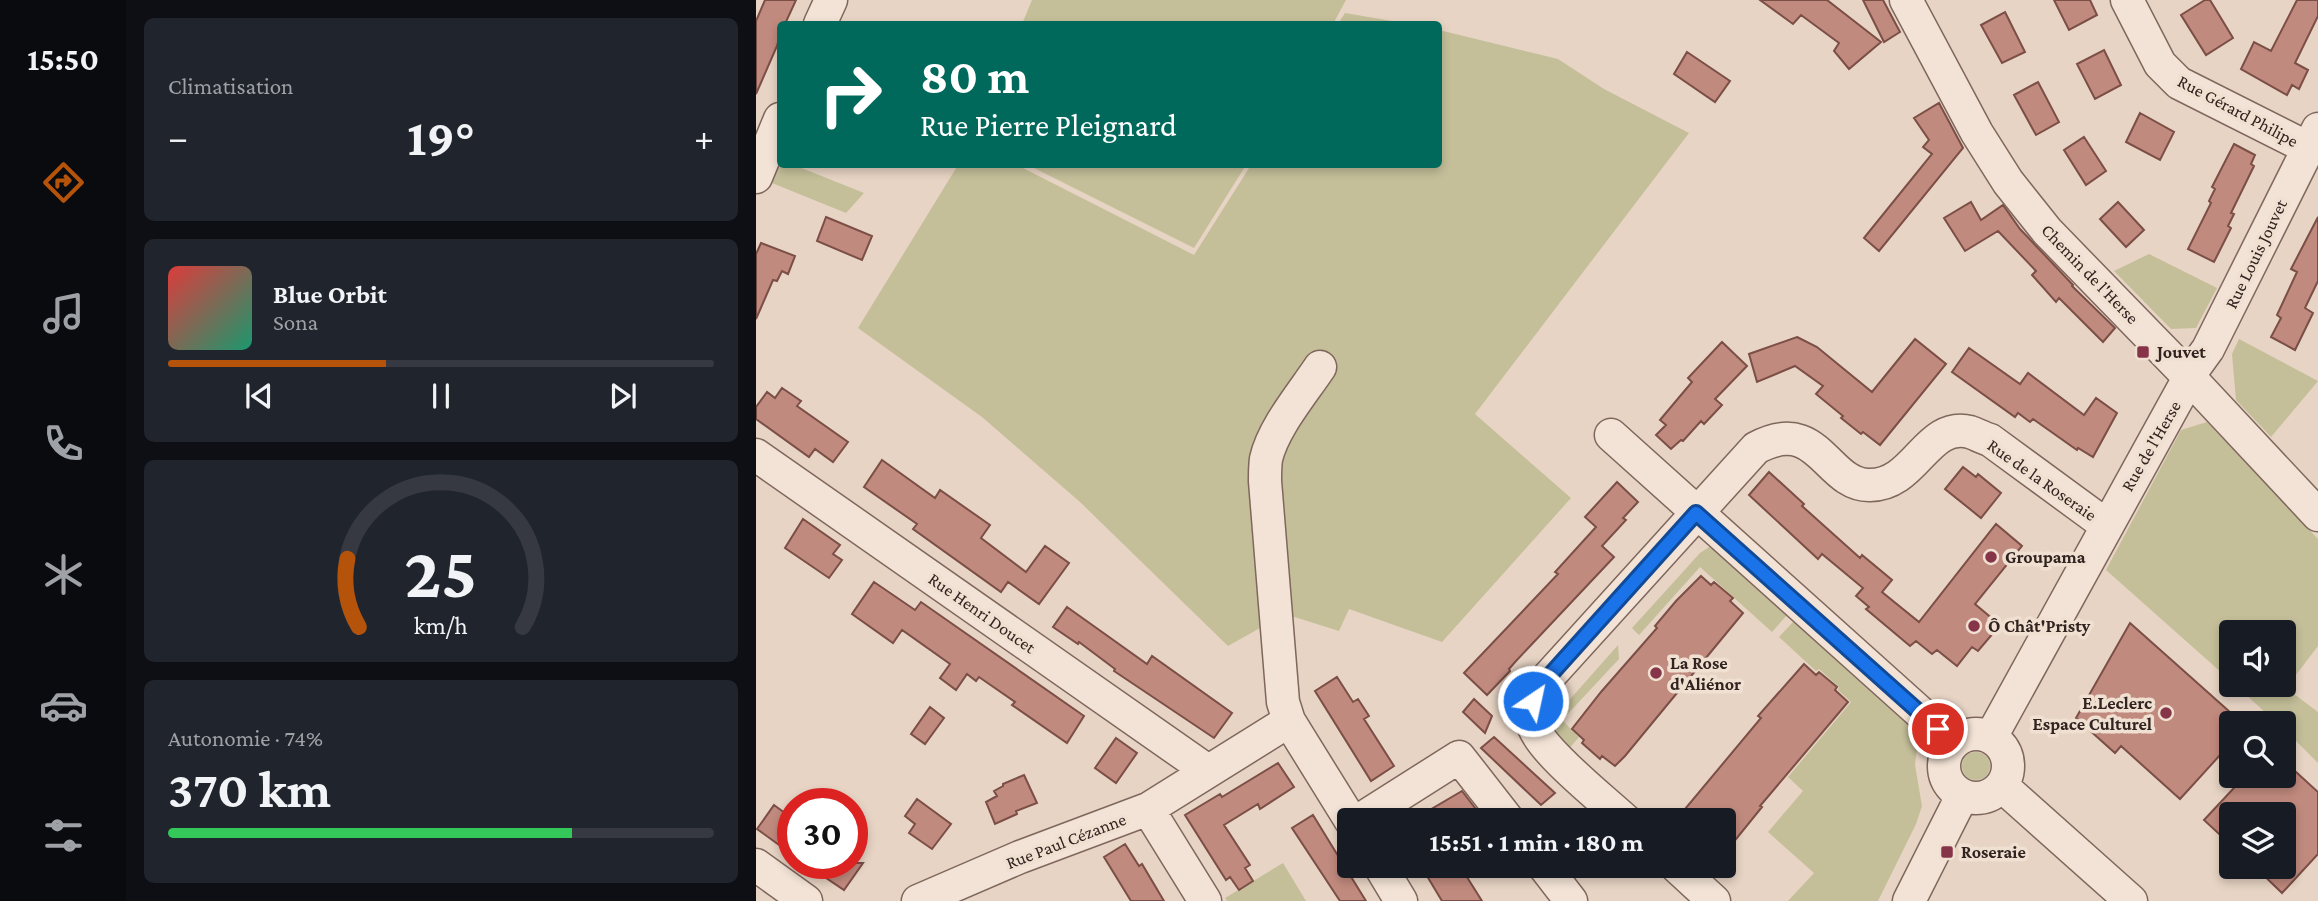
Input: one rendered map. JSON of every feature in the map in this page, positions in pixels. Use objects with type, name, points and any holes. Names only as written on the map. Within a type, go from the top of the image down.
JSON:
[{"type":"street","points":[[821,21],[831,0]]},
{"type":"street","name":"Chemin de l'Herse","points":[[1906,0],[1977,133],[2008,183],[2047,231],[2318,515]]},
{"type":"street","name":"Rue Gérard Philipe","points":[[2127,0],[2160,64],[2179,83],[2313,139]]},
{"type":"street","points":[[756,177],[777,126]]},
{"type":"street","name":"Rue Louis Jouvet","points":[[2189,377],[2208,349],[2313,139]]},
{"type":"street","points":[[1320,367],[1271,443],[1266,461],[1265,481],[1283,702],[1289,721],[1343,808]]},
{"type":"street","name":"Rue de l'Herse","points":[[1992,737],[2189,377]]},
{"type":"street","name":"Rue de la Roseraie","points":[[1612,808],[1541,744],[1532,722],[1533,701],[1542,684],[1756,448],[1772,440],[1792,439],[1814,448],[1851,480],[1867,485],[1890,483],[1909,468],[1929,444],[1948,433],[1968,431],[1990,440],[2106,525]]},
{"type":"street","points":[[1611,435],[1954,743]]},
{"type":"street","name":"Rue Henri Doucet","points":[[756,455],[1208,771]]},
{"type":"street","name":"Rue Paul Cézanne","points":[[918,901],[1020,857],[1148,809],[1289,721]]},
{"type":"street","points":[[1972,733],[1992,737],[1999,743],[2008,759],[2009,769],[2002,786],[1984,798],[1962,796],[1948,781],[1944,761],[1954,743],[1972,733]]},
{"type":"street","points":[[1379,808],[1459,757],[1499,808]]},
{"type":"street","points":[[2002,786],[2131,901]]},
{"type":"street","points":[[1909,901],[1962,796]]},
{"type":"street","points":[[1148,809],[1205,901]]},
{"type":"street","points":[[756,865],[806,901]]},
{"type":"street","points":[[1387,878],[1401,901]]},
{"type":"street","points":[[1554,878],[1572,901]]},
{"type":"street","points":[[1689,878],[1714,901]]},
{"type":"shaded area","points":[[1032,0],[1346,0],[1335,21],[1023,21]]},
{"type":"shaded area","points":[[1345,13],[1392,21],[1340,21]]},
{"type":"shaded area","points":[[1442,31],[1558,59],[1604,89],[1689,133],[1475,414],[1571,498],[1442,642],[1349,609],[1339,631],[1285,614],[1228,646],[1080,502],[982,417],[858,328],[956,168],[1023,168],[1194,255],[1249,168],[1442,168]]},
{"type":"shaded area","points":[[778,168],[802,168],[864,193],[846,213],[772,183]]},
{"type":"shaded area","points":[[1034,168],[1244,168],[1194,248]]},
{"type":"shaded area","points":[[2149,254],[2217,288],[2196,328],[2171,329],[2114,271]]},
{"type":"shaded area","points":[[2239,339],[2318,381],[2271,437],[2236,400],[2232,354]]},
{"type":"shaded area","points":[[2207,422],[2318,539],[2318,646],[2296,675],[2296,620],[2219,620],[2219,670],[2106,570],[2181,430]]},
{"type":"shaded area","points":[[1709,547],[1718,551],[1787,615],[1772,632],[1700,567],[1639,635],[1632,628],[1700,553]]},
{"type":"shaded area","points":[[1794,621],[1908,724],[1918,741],[1915,765],[1922,806],[1916,824],[1878,901],[1788,901],[1814,873],[1768,832],[1803,791],[1788,777],[1851,702],[1838,690],[1839,687],[1819,669],[1816,671],[1779,637]]},
{"type":"shaded area","points":[[1618,645],[1619,659],[1562,720],[1579,737],[1568,750],[1549,723]]},
{"type":"shaded area","points":[[2296,696],[2318,712],[2318,763],[2296,741],[2296,711],[2264,711],[2248,697]]},
{"type":"shaded area","points":[[1976,752],[1986,756],[1990,766],[1986,776],[1976,780],[1966,776],[1962,766],[1966,756]]},
{"type":"shaded area","points":[[1283,863],[1306,901],[1227,901],[1225,898]]},
{"type":"building","points":[[765,0],[796,0],[786,21],[777,21],[777,46],[756,94],[756,21]]},
{"type":"building","points":[[1760,0],[1827,0],[1881,42],[1849,69],[1834,51],[1839,43],[1801,15],[1793,24]]},
{"type":"building","points":[[1863,0],[1883,0],[1900,32],[1884,42]]},
{"type":"building","points":[[2054,0],[2090,0],[2097,15],[2069,30]]},
{"type":"building","points":[[2205,0],[2210,0],[2233,38],[2206,55],[2181,15]]},
{"type":"building","points":[[2297,0],[2318,0],[2318,16],[2295,63],[2308,70],[2299,89],[2292,85],[2287,95],[2241,69],[2254,42],[2271,51]]},
{"type":"building","points":[[2005,12],[2025,52],[2002,63],[1981,25]]},
{"type":"building","points":[[2104,50],[2121,85],[2095,99],[2077,64]]},
{"type":"building","points":[[1687,52],[1730,81],[1715,102],[1674,74]]},
{"type":"building","points":[[2038,82],[2059,122],[2036,135],[2014,95]]},
{"type":"building","points":[[1939,103],[1963,148],[1879,251],[1864,238],[1932,154],[1923,147],[1929,140],[1914,118]]},
{"type":"building","points":[[2140,113],[2174,132],[2160,160],[2126,142]]},
{"type":"building","points":[[2084,137],[2106,171],[2086,185],[2064,150]]},
{"type":"building","points":[[2234,144],[2255,155],[2251,164],[2254,166],[2231,213],[2234,214],[2228,226],[2231,228],[2214,262],[2188,249],[2211,203],[2209,201],[2215,189],[2212,187]]},
{"type":"building","points":[[1971,202],[1981,220],[2003,205],[2020,229],[2115,328],[2103,342],[2059,298],[2056,302],[2032,275],[2036,271],[1998,231],[1965,251],[1944,218]]},
{"type":"building","points":[[2118,202],[2144,230],[2126,247],[2100,219]]},
{"type":"building","points":[[826,217],[872,236],[862,260],[817,241]]},
{"type":"building","points":[[2318,217],[2318,281],[2305,308],[2313,313],[2295,350],[2271,337],[2281,318],[2277,315],[2297,272],[2291,269]]},
{"type":"building","points":[[761,243],[795,256],[788,274],[782,271],[777,281],[773,280],[756,319],[756,254]]},
{"type":"building","points":[[1797,337],[1817,347],[1872,392],[1915,339],[1946,364],[1880,445],[1841,418],[1843,416],[1816,394],[1823,386],[1795,366],[1757,382],[1749,354]]},
{"type":"building","points":[[1722,342],[1747,366],[1715,399],[1722,405],[1704,424],[1701,421],[1683,441],[1671,449],[1656,435],[1666,425],[1660,420],[1692,382],[1688,378]]},
{"type":"building","points":[[1969,348],[2020,384],[2028,373],[2084,415],[2096,398],[2117,413],[2093,457],[2078,448],[2077,450],[2033,419],[2030,422],[2018,413],[2015,417],[1952,372]]},
{"type":"building","points":[[782,388],[801,401],[797,406],[848,442],[833,462],[815,449],[809,457],[756,419],[756,407],[767,392],[775,398]]},
{"type":"building","points":[[882,460],[935,498],[940,490],[990,525],[981,538],[1026,572],[1045,546],[1069,563],[1039,604],[1008,582],[1001,592],[913,529],[917,524],[864,487]]},
{"type":"building","points":[[1963,467],[1976,477],[1978,474],[2001,493],[1981,518],[1945,489]]},
{"type":"building","points":[[1769,472],[1860,558],[1862,555],[1892,580],[1882,592],[1919,622],[1996,524],[2022,546],[1975,604],[2000,625],[1978,651],[1972,647],[1957,666],[1937,650],[1932,654],[1916,641],[1910,646],[1866,609],[1869,607],[1856,596],[1863,588],[1822,554],[1818,559],[1749,495]]},
{"type":"building","points":[[1617,482],[1638,502],[1623,518],[1626,520],[1602,546],[1614,557],[1487,695],[1464,673],[1558,574],[1555,572],[1596,527],[1585,517]]},
{"type":"building","points":[[803,519],[840,545],[833,554],[842,560],[829,578],[785,548]]},
{"type":"building","name":"La Rose d'Aliénor","points":[[1701,576],[1711,585],[1714,582],[1733,598],[1730,601],[1743,613],[1625,756],[1615,766],[1602,756],[1600,759],[1582,743],[1584,740],[1572,729],[1657,628],[1655,626],[1676,601]]},
{"type":"building","points":[[874,582],[915,610],[921,602],[1084,716],[1067,743],[1012,705],[1015,702],[979,677],[976,681],[967,674],[956,690],[940,678],[950,664],[902,630],[893,643],[852,614]]},
{"type":"building","points":[[1067,607],[1147,664],[1152,656],[1232,713],[1214,738],[1114,671],[1115,669],[1079,642],[1078,644],[1053,627]]},
{"type":"building","points":[[2130,623],[2229,711],[2219,711],[2219,756],[2180,799],[2121,746],[2115,753],[2076,718]]},
{"type":"building","points":[[1804,664],[1816,675],[1819,672],[1837,687],[1835,690],[1848,702],[1760,806],[1762,807],[1736,839],[1736,808],[1686,808],[1761,718],[1758,716]]},
{"type":"building","points":[[1337,677],[1353,702],[1358,699],[1369,716],[1364,719],[1394,766],[1371,781],[1315,691]]},
{"type":"building","points":[[1474,699],[1492,716],[1485,733],[1463,712]]},
{"type":"building","points":[[930,707],[944,718],[925,744],[911,734]]},
{"type":"building","points":[[1494,737],[1555,793],[1541,805],[1481,748]]},
{"type":"building","points":[[1116,738],[1137,753],[1116,783],[1095,768]]},
{"type":"building","points":[[1278,763],[1294,787],[1260,809],[1258,804],[1224,825],[1250,865],[1245,868],[1253,881],[1239,890],[1230,877],[1226,880],[1185,815],[1220,794],[1222,797]]},
{"type":"building","points":[[2296,772],[2318,792],[2318,854],[2296,878],[2296,802],[2221,802],[2234,788],[2296,788]]},
{"type":"building","points":[[1024,775],[1037,803],[1016,811],[1017,814],[995,824],[986,802],[997,796],[994,791],[1003,784]]},
{"type":"building","points":[[1462,791],[1475,808],[1433,808]]},
{"type":"building","points":[[917,799],[951,824],[932,849],[909,833],[915,824],[905,816]]},
{"type":"building","points":[[2219,804],[2219,834],[2204,820]]},
{"type":"building","points":[[774,805],[777,807],[777,843],[757,829]]},
{"type":"building","points":[[1313,815],[1337,854],[1337,878],[1352,878],[1366,901],[1340,901],[1292,828]]},
{"type":"building","points":[[1125,844],[1139,866],[1142,864],[1164,901],[1131,901],[1104,857]]},
{"type":"building","points":[[1428,878],[1468,878],[1482,901],[1442,901]]},
{"type":"building","points":[[828,879],[852,879],[844,890]]},
{"type":"building","points":[[2267,879],[2295,879],[2282,893]]},
{"type":"place","name":"Jouvet","points":[[2143,352]]},
{"type":"place","name":"Groupama","points":[[1991,557]]},
{"type":"place","name":"Ô Chât'Pristy","points":[[1974,626]]},
{"type":"place","name":"La Rose d'Aliénor","points":[[1656,673]]},
{"type":"place","name":"E.Leclerc Espace Culturel","points":[[2166,713]]},
{"type":"place","name":"Roseraie","points":[[1947,852]]},
{"type":"route","points":[[1533,701],[1542,684],[1696,513],[1938,729]]}]
